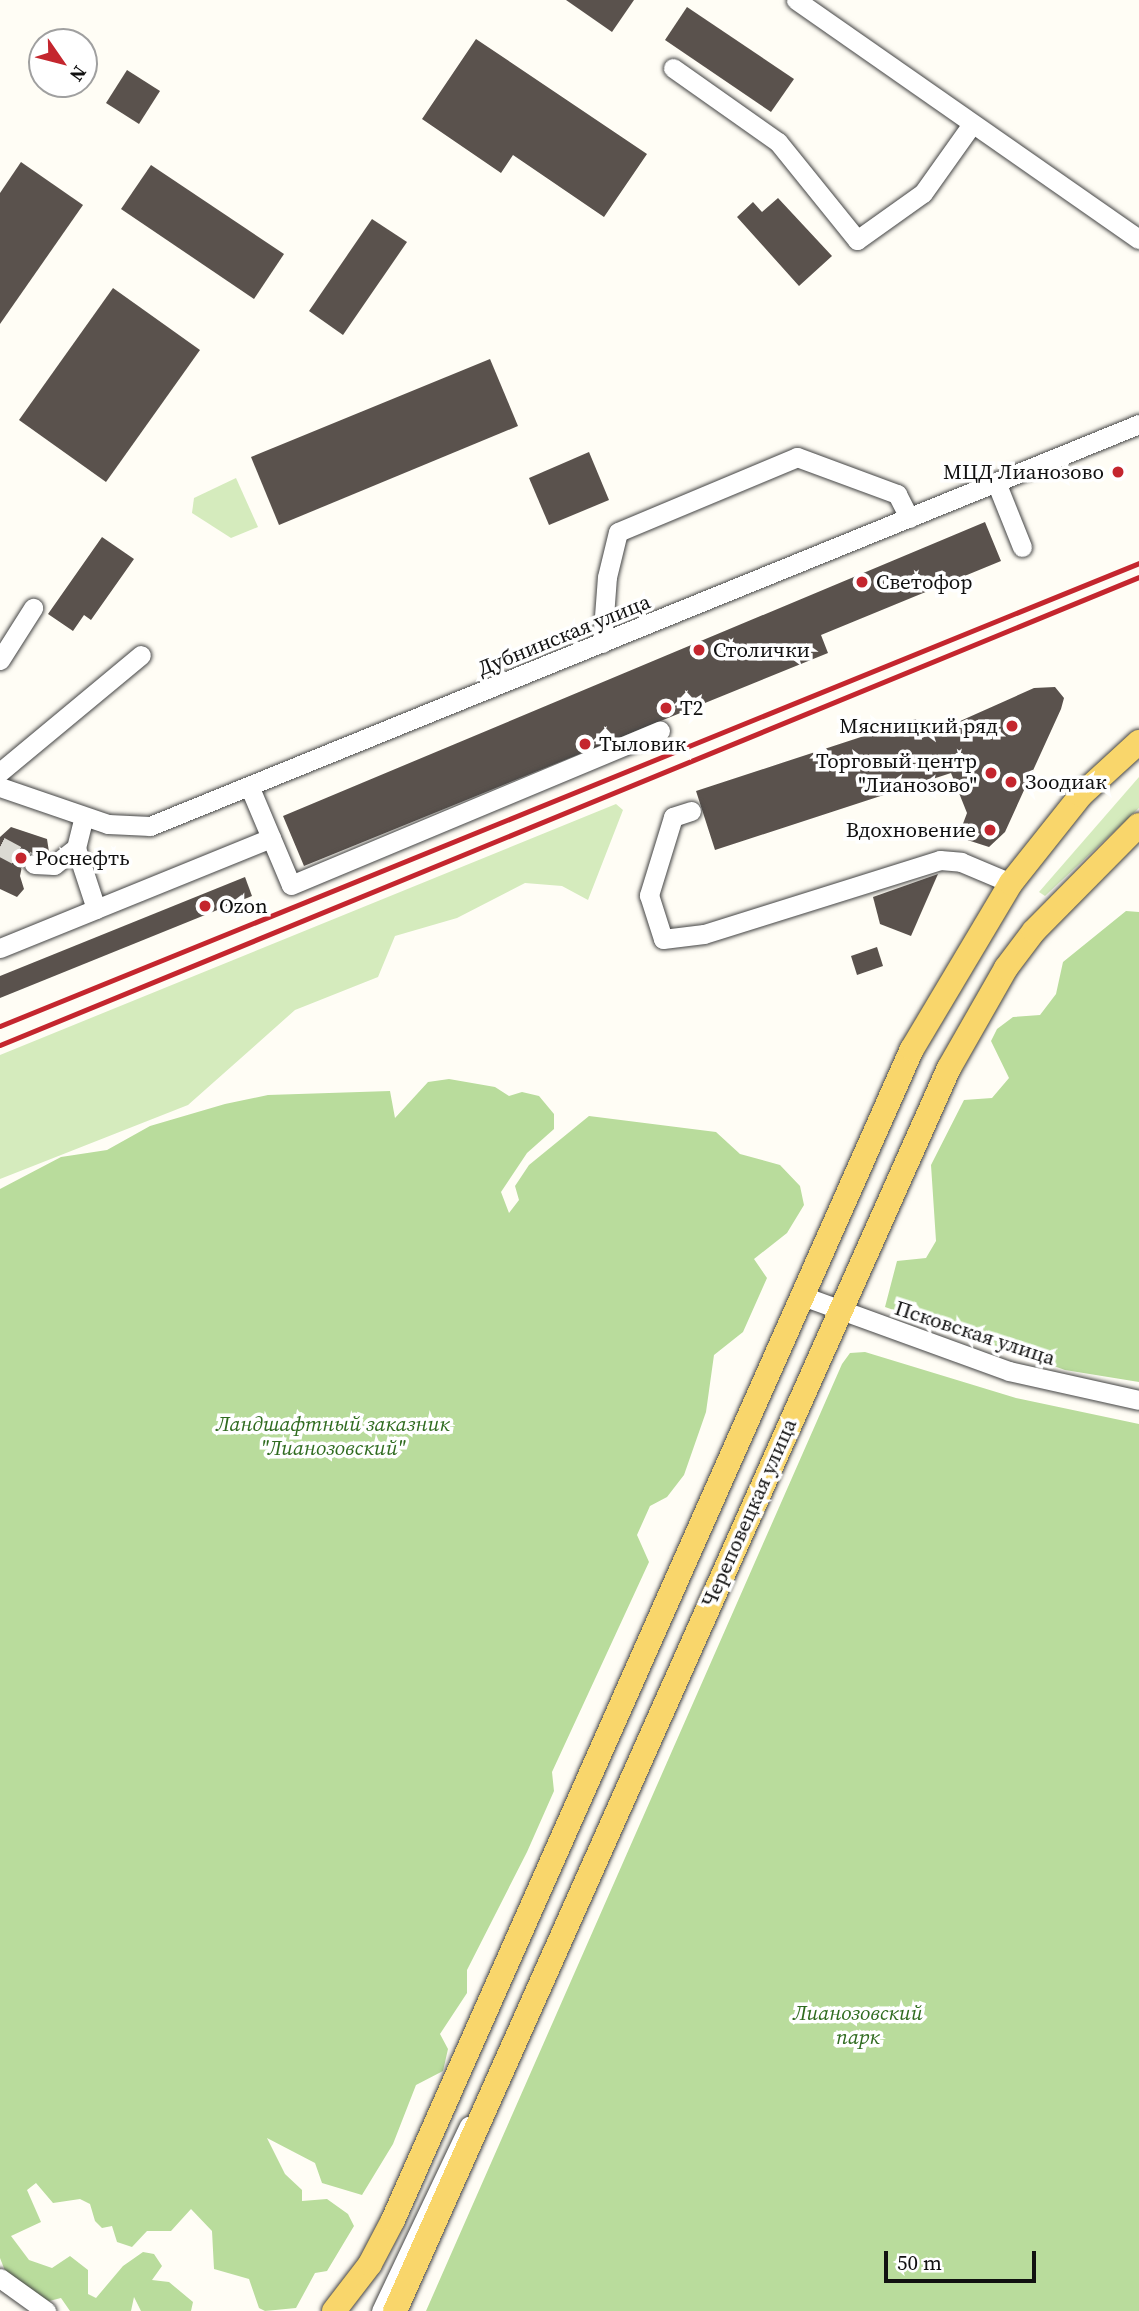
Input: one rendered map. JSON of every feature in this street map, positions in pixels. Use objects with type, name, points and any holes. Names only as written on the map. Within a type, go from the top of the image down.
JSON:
[{"type":"main road","name":"Череповецкая улица","points":[[334,2311],[370,2264],[448,2095],[800,1295],[912,1049],[984,921],[1011,883],[1081,795],[1139,741]]},
{"type":"main road","name":"Череповецкая улица","points":[[395,2311],[482,2106],[948,1069],[1006,968],[1034,931],[1139,825]]},
{"type":"street","points":[[796,0],[1139,239]]},
{"type":"street","points":[[673,68],[778,142],[857,240],[923,193],[972,124]]},
{"type":"street","name":"Дубнинская улица","points":[[0,787],[84,817],[150,826],[250,788],[1139,424]]},
{"type":"street","points":[[603,643],[607,577],[618,532],[797,457],[897,494],[909,518]]},
{"type":"street","points":[[996,482],[1023,547]]},
{"type":"street","points":[[0,660],[33,608]]},
{"type":"street","points":[[0,772],[141,656]]},
{"type":"street","points":[[250,788],[291,885],[660,731]]},
{"type":"street","points":[[691,811],[673,817],[649,895],[663,939],[704,934],[940,860],[961,862],[1011,883]]},
{"type":"street","points":[[84,817],[76,848],[96,909]]},
{"type":"street","points":[[0,948],[271,838]]},
{"type":"street","points":[[34,864],[54,865],[76,848]]},
{"type":"street","name":"Псковская улица","points":[[800,1295],[1009,1371],[1139,1400]]},
{"type":"street","name":"Череповецкая улица","points":[[347,2311],[387,2250],[437,2143],[448,2095]]},
{"type":"street","name":"Череповецкая улица","points":[[381,2311],[453,2150],[482,2106]]},
{"type":"street","points":[[0,2278],[46,2311]]},
{"type":"green space","points":[[236,478],[258,527],[231,538],[192,513],[194,498]]},
{"type":"green space","points":[[1139,777],[1139,808],[1045,896],[1039,892]]},
{"type":"green space","points":[[616,804],[623,810],[588,900],[562,886],[525,883],[457,918],[395,936],[378,977],[295,1010],[188,1105],[0,1179],[0,1055]]},
{"type":"green space","points":[[1126,911],[1139,912],[1139,1382],[1065,1370],[885,1307],[897,1261],[926,1258],[936,1241],[931,1165],[964,1100],[992,1098],[1009,1078],[991,1041],[997,1029],[1013,1017],[1040,1015],[1056,994],[1063,962]]},
{"type":"green space","name":"Ландшафтный заказник \"Лианозовский\"","points":[[449,1079],[495,1087],[509,1096],[522,1092],[539,1096],[554,1114],[554,1129],[527,1153],[501,1192],[509,1213],[519,1200],[515,1186],[529,1165],[589,1116],[716,1132],[740,1154],[780,1165],[800,1186],[804,1205],[787,1233],[754,1259],[767,1278],[743,1332],[714,1355],[706,1412],[684,1475],[667,1497],[650,1506],[637,1535],[649,1562],[552,1772],[554,1791],[527,1852],[467,1970],[467,1993],[440,2034],[448,2049],[443,2071],[416,2085],[393,2144],[362,2195],[322,2183],[315,2163],[267,2138],[285,2174],[302,2190],[302,2201],[327,2199],[348,2214],[354,2226],[327,2271],[315,2273],[296,2308],[265,2311],[259,2308],[249,2279],[214,2269],[212,2231],[191,2209],[171,2231],[147,2231],[132,2247],[117,2242],[112,2226],[102,2228],[95,2221],[90,2204],[80,2199],[53,2203],[36,2183],[27,2190],[41,2222],[11,2236],[29,2260],[52,2268],[70,2256],[88,2270],[88,2294],[96,2298],[123,2266],[143,2252],[154,2254],[162,2266],[152,2280],[169,2282],[193,2302],[191,2311],[141,2311],[134,2297],[131,2311],[70,2311],[61,2298],[49,2301],[9,2281],[0,2258],[0,1189],[61,1157],[107,1150],[150,1126],[225,1104],[268,1095],[390,1091],[395,1118],[428,1082]]},
{"type":"green space","name":"Лианозовский парк","points":[[865,1352],[1016,1398],[1139,1424],[1139,2311],[426,2311],[842,1364],[850,1353]]},
{"type":"building","points":[[566,0],[634,0],[612,32]]},
{"type":"building","points":[[687,7],[794,79],[771,112],[665,40]]},
{"type":"building","points":[[476,39],[647,154],[604,217],[513,155],[501,173],[422,119]]},
{"type":"building","points":[[127,70],[160,91],[139,124],[106,103]]},
{"type":"building","points":[[21,162],[83,205],[0,324],[0,193]]},
{"type":"building","points":[[151,165],[284,254],[254,299],[121,209]]},
{"type":"building","points":[[778,198],[832,256],[799,286],[737,217],[753,202],[762,212]]},
{"type":"building","points":[[372,219],[407,242],[343,335],[309,311]]},
{"type":"building","points":[[113,288],[200,350],[106,482],[19,420]]},
{"type":"building","points":[[490,359],[518,426],[279,525],[251,457]]},
{"type":"building","points":[[589,452],[609,500],[549,525],[529,478]]},
{"type":"building","points":[[985,522],[1001,561],[821,635],[828,653],[304,866],[283,816]]},
{"type":"building","points":[[102,537],[134,559],[91,620],[84,615],[73,631],[48,614]]},
{"type":"building","points":[[1055,687],[1064,698],[1061,709],[1005,832],[989,847],[958,837],[967,813],[951,773],[715,850],[696,791],[916,719],[922,738],[1034,688]]},
{"type":"building","name":"Роснефть","points":[[11,827],[47,839],[49,852],[24,857],[20,876],[24,889],[17,897],[0,889],[0,837]]},
{"type":"building","points":[[938,874],[911,936],[880,924],[873,897]]},
{"type":"building","points":[[245,877],[252,896],[0,998],[0,976]]},
{"type":"building","points":[[877,947],[883,966],[857,975],[851,956]]},
{"type":"tunnel","points":[[0,846],[34,864]]},
{"type":"railway","points":[[0,1026],[1139,563]]},
{"type":"railway","points":[[0,1045],[1139,577]]},
{"type":"place","name":"МЦД Лианозово","points":[[1118,472]]},
{"type":"place","name":"Светофор","points":[[862,582]]},
{"type":"place","name":"Столички","points":[[699,650]]},
{"type":"place","name":"T2","points":[[666,708]]},
{"type":"place","name":"Мясницкий ряд","points":[[1012,726]]},
{"type":"place","name":"Тыловик","points":[[585,744]]},
{"type":"place","name":"Торговый центр \"Лианозово\"","points":[[991,773]]},
{"type":"place","name":"Зоодиак","points":[[1011,782]]},
{"type":"place","name":"Вдохновение","points":[[990,830]]},
{"type":"place","name":"Роснефть","points":[[21,858]]},
{"type":"place","name":"Ozon","points":[[205,906]]}]
